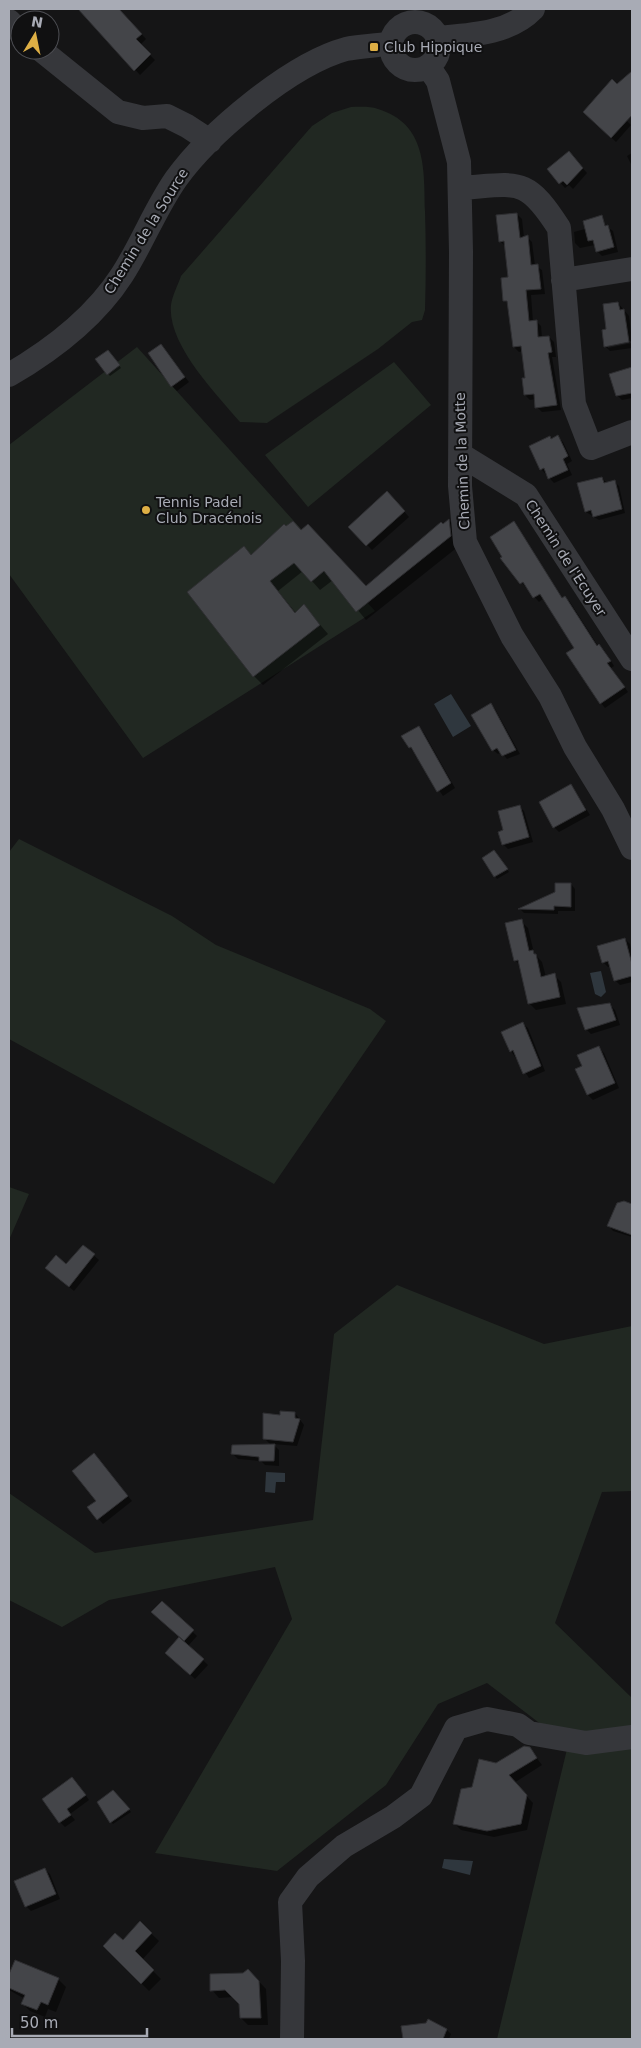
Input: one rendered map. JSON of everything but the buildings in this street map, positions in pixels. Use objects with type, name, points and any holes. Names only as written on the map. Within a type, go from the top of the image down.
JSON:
[{"type":"street","points":[[437,38],[491,32],[528,14],[533,9]]},
{"type":"street","points":[[412,16],[432,30],[437,38],[437,54],[428,66],[413,70],[405,68],[394,58],[391,43],[399,29],[412,16]]},
{"type":"street","name":"Chemin de la Source","points":[[9,375],[71,332],[100,303],[122,275],[175,181],[210,141],[270,90],[308,66],[344,50],[391,43]]},
{"type":"street","points":[[53,60],[118,112],[143,118],[167,116],[210,141]]},
{"type":"street","name":"Chemin de la Motte","points":[[428,66],[438,81],[459,162],[460,486],[465,542],[512,636],[550,696],[575,747],[613,809],[632,848]]},
{"type":"street","points":[[460,188],[520,186],[533,192],[559,228],[574,404],[591,448],[632,432]]},
{"type":"street","points":[[563,280],[632,269]]},
{"type":"street","name":"Chemin de l'Ecuyer","points":[[460,455],[526,496],[632,659]]},
{"type":"street","points":[[292,2039],[293,1961],[290,1902],[308,1877],[344,1846],[394,1817],[421,1796],[456,1728],[487,1720],[518,1725],[529,1733],[586,1743],[632,1737]]},
{"type":"shaded area","points":[[351,107],[375,108],[394,116],[406,125],[420,150],[423,164],[426,236],[425,310],[422,320],[412,322],[378,349],[267,423],[240,422],[195,368],[185,352],[172,320],[171,305],[174,294],[181,276],[312,126],[332,113]]},
{"type":"shaded area","name":"Tennis Padel Club Dracénois","points":[[137,347],[375,611],[143,758],[9,574],[9,445]]},
{"type":"shaded area","points":[[394,362],[431,405],[308,507],[265,455]]},
{"type":"shaded area","points":[[451,694],[471,726],[453,737],[434,704]]},
{"type":"shaded area","points":[[19,839],[172,916],[216,945],[370,1009],[386,1021],[274,1184],[9,1039],[9,852]]},
{"type":"shaded area","points":[[601,971],[606,992],[601,997],[595,994],[590,973]]},
{"type":"shaded area","points":[[9,1187],[29,1194],[9,1240]]},
{"type":"shaded area","points":[[397,1285],[544,1344],[632,1326],[632,1491],[602,1492],[555,1623],[632,1698],[632,2039],[497,2039],[568,1745],[487,1683],[438,1704],[386,1785],[277,1871],[155,1853],[292,1619],[275,1567],[109,1600],[62,1627],[9,1600],[9,1493],[95,1553],[313,1520],[334,1334]]},
{"type":"shaded area","points":[[266,1472],[285,1473],[285,1482],[276,1482],[275,1493],[265,1492]]},
{"type":"shaded area","points":[[444,1859],[473,1861],[470,1875],[442,1868]]},
{"type":"place","name":"Club Hippique","points":[[374,47]]},
{"type":"place","name":"Tennis Padel Club Dracénois","points":[[146,510]]}]
